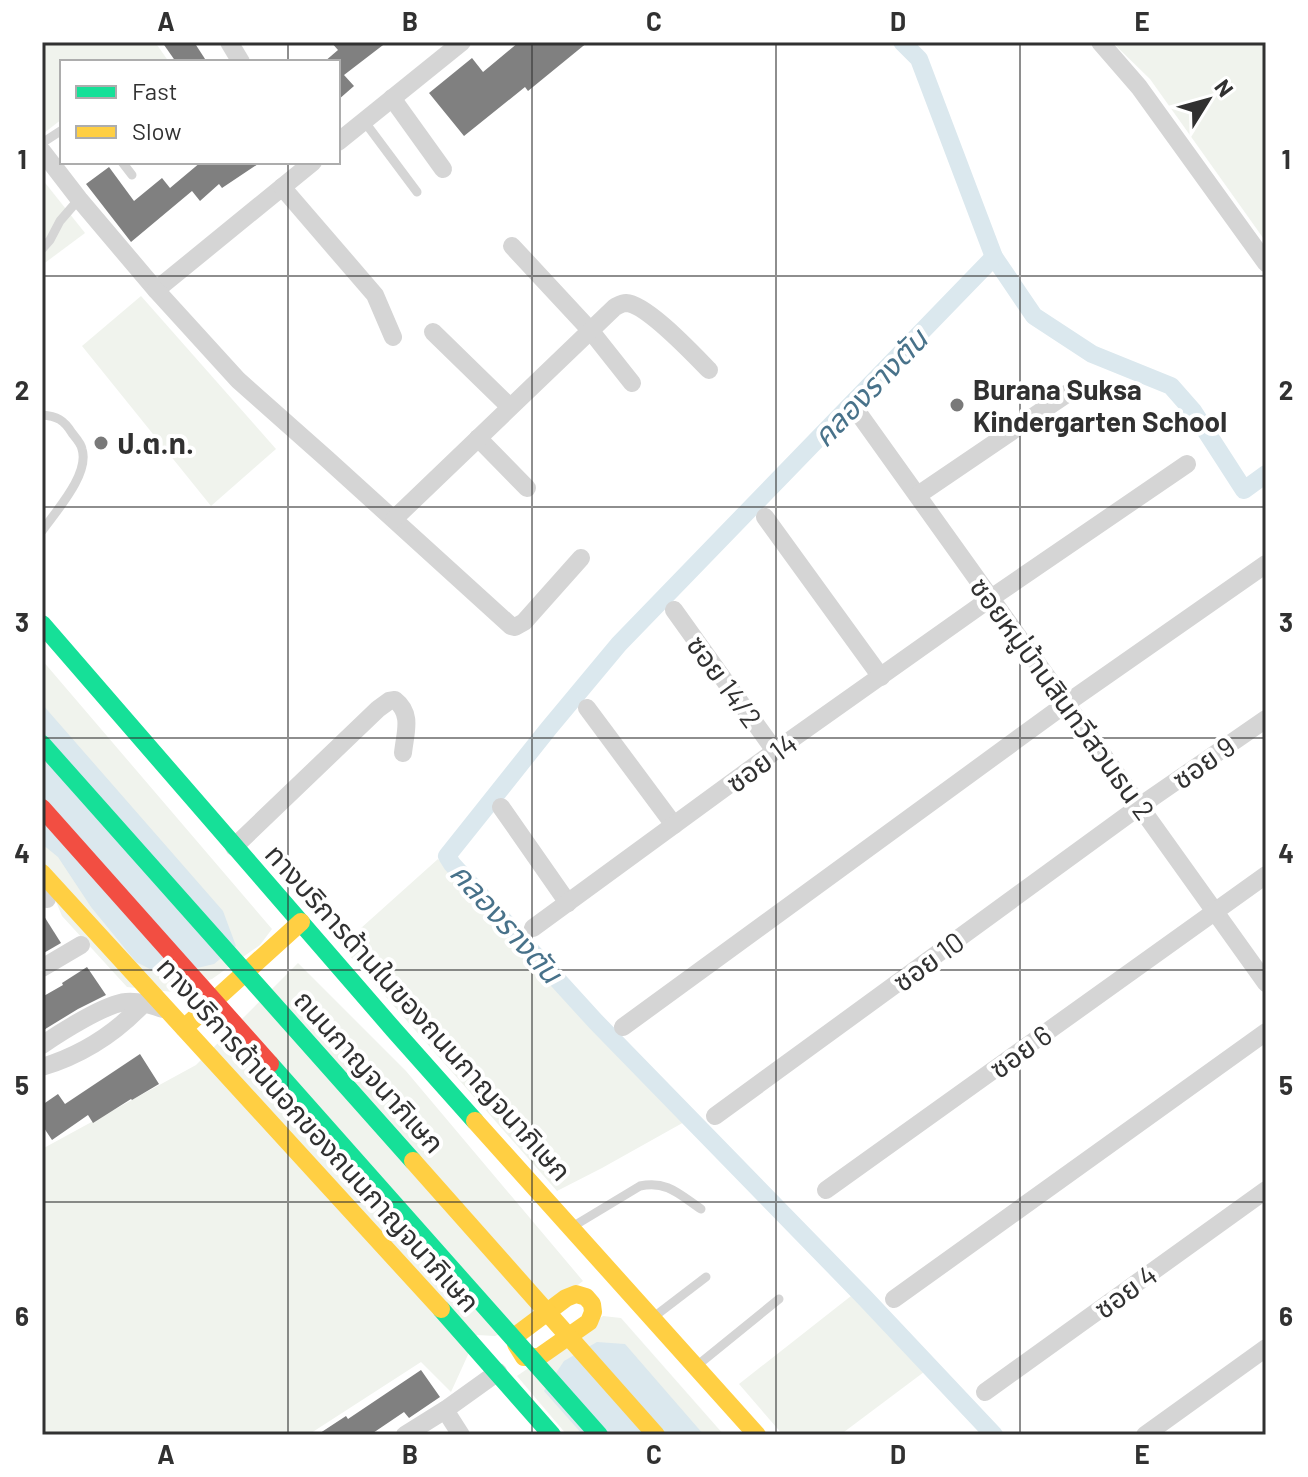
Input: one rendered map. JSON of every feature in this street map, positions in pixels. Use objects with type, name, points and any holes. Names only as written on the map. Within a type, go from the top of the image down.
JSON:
[{"type":"main road","name":"ทางบริการด้านในของถนนกาญจนาภิเษก","points":[[42,624],[394,1030],[757,1435]]},
{"type":"main road","name":"ถนนกาญจนาภิเษก","points":[[42,744],[656,1435]]},
{"type":"main road","points":[[42,808],[599,1435]]},
{"type":"main road","name":"ทางบริการด้านนอกของถนนกาญจนาภิเษก","points":[[42,873],[552,1435]]},
{"type":"main road","points":[[184,1028],[301,922]]},
{"type":"main road","points":[[592,1304],[621,1283]]},
{"type":"main road","points":[[582,1295],[592,1304],[594,1312],[589,1322],[539,1357],[522,1355],[516,1344],[518,1334],[566,1298],[582,1295]]},
{"type":"main road","points":[[498,1372],[522,1355]]},
{"type":"street","points":[[229,42],[240,60]]},
{"type":"street","points":[[340,140],[462,42]]},
{"type":"street","points":[[1100,42],[1139,87],[1266,263]]},
{"type":"street","points":[[392,98],[443,169]]},
{"type":"street","points":[[42,151],[156,290],[238,380],[504,621],[515,627],[524,622],[581,558]]},
{"type":"street","points":[[156,290],[311,164]]},
{"type":"street","points":[[282,187],[375,295],[393,337]]},
{"type":"street","points":[[512,246],[590,330],[632,383]]},
{"type":"street","points":[[394,519],[615,307],[624,303],[635,305],[650,315],[709,370]]},
{"type":"street","points":[[433,332],[510,407]]},
{"type":"street","points":[[918,495],[1077,387]]},
{"type":"street","name":"ซอยหมู่บ้านสินทวีสวนธน 2","points":[[859,414],[1266,983]]},
{"type":"street","points":[[478,438],[527,488]]},
{"type":"street","name":"ซอย 14","points":[[533,928],[775,751],[1187,464]]},
{"type":"street","points":[[765,517],[881,677]]},
{"type":"street","points":[[623,1027],[1067,703],[1266,564]]},
{"type":"street","name":"ซอย 14/2","points":[[674,610],[775,751]]},
{"type":"street","points":[[234,847],[389,701],[400,703],[407,716],[403,753]]},
{"type":"street","points":[[587,708],[674,825]]},
{"type":"street","name":"ซอย 9","points":[[1140,806],[1266,719]]},
{"type":"street","name":"ซอย 10","points":[[715,1116],[1140,806]]},
{"type":"street","points":[[501,807],[568,903]]},
{"type":"street","name":"ซอย 6","points":[[826,1190],[1266,875]]},
{"type":"street","points":[[42,968],[81,945]]},
{"type":"street","points":[[42,1045],[110,1006],[125,1002],[144,1003],[168,1011]]},
{"type":"street","points":[[42,1067],[77,1054],[120,1027],[144,1003]]},
{"type":"street","points":[[894,1299],[1266,1032]]},
{"type":"street","name":"ซอย 4","points":[[985,1392],[1266,1190]]},
{"type":"street","points":[[1145,1435],[1266,1348]]},
{"type":"street","points":[[405,1435],[498,1372]]},
{"type":"street","points":[[445,1410],[461,1435]]},
{"type":"lane","points":[[364,121],[417,192]]},
{"type":"lane","points":[[42,143],[60,131]]},
{"type":"lane","points":[[124,164],[132,175]]},
{"type":"lane","points":[[42,249],[79,199]]},
{"type":"lane","points":[[42,415],[55,416],[68,427],[82,448],[83,465],[75,484],[42,531]]},
{"type":"lane","points":[[572,1227],[640,1186],[649,1184],[669,1188],[701,1209]]},
{"type":"lane","points":[[653,1318],[706,1277]]},
{"type":"lane","points":[[697,1366],[779,1299]]},
{"type":"shaded area","points":[[42,42],[155,42],[168,60],[60,60],[60,121],[44,133]]},
{"type":"shaded area","points":[[1112,42],[1266,42],[1266,242],[1150,79]]},
{"type":"shaded area","points":[[42,179],[85,233],[42,265]]},
{"type":"shaded area","points":[[141,296],[276,449],[211,506],[82,346]]},
{"type":"shaded area","points":[[42,660],[272,929],[260,945],[212,979],[173,992],[127,987],[62,916],[52,892],[42,881]]},
{"type":"shaded area","points":[[42,704],[223,911],[236,946],[214,964],[164,976],[136,962],[91,907],[58,857],[42,844]]},
{"type":"shaded area","points":[[438,859],[606,1040],[686,1121],[557,1191],[341,946]]},
{"type":"shaded area","points":[[298,963],[406,1071],[583,1281],[532,1320],[495,1336],[477,1335],[451,1392],[421,1362],[308,1435],[42,1435],[42,1149],[196,1065]]},
{"type":"shaded area","points":[[851,1296],[924,1372],[840,1435],[783,1435],[739,1384]]},
{"type":"shaded area","points":[[603,1316],[621,1318],[724,1435],[567,1435],[517,1376]]},
{"type":"shaded area","points":[[597,1342],[625,1344],[704,1435],[583,1435],[544,1391],[564,1361]]},
{"type":"building","points":[[162,42],[194,42],[206,60],[175,60]]},
{"type":"building","points":[[331,42],[387,42],[344,75],[354,86],[340,98],[340,60],[326,60],[338,50]]},
{"type":"building","points":[[519,42],[588,42],[528,91],[525,87],[464,136],[429,93],[472,58],[483,72]]},
{"type":"building","points":[[199,164],[258,164],[222,188],[219,184],[200,201],[192,191],[131,242],[86,184],[109,167],[134,201],[162,178],[170,188]]},
{"type":"building","points":[[42,913],[61,943],[42,954]]},
{"type":"building","points":[[87,967],[106,995],[42,1031],[42,997]]},
{"type":"building","points":[[140,1054],[159,1084],[93,1123],[88,1115],[52,1140],[42,1125],[42,1105],[58,1094],[65,1104]]},
{"type":"building","points":[[421,1370],[440,1397],[409,1418],[404,1412],[370,1435],[317,1435],[346,1416],[348,1419]]},
{"type":"waterway","points":[[902,42],[919,59],[994,257],[1034,316],[1092,354],[1171,386],[1193,411],[1244,490],[1266,474]]},
{"type":"waterway","name":"คลองรางตัน","points":[[994,257],[619,644],[447,856],[596,1022],[994,1435]]},
{"type":"traffic: fast","points":[[42,624],[475,1121]]},
{"type":"traffic: fast","points":[[42,744],[413,1161]]},
{"type":"traffic: fast","points":[[270,1064],[599,1435]]},
{"type":"traffic: fast","points":[[441,1309],[552,1435]]},
{"type":"traffic: slow","points":[[42,873],[441,1309]]},
{"type":"traffic: slow","points":[[184,1028],[301,922]]},
{"type":"traffic: slow","points":[[475,1121],[757,1435]]},
{"type":"traffic: slow","points":[[413,1161],[656,1435]]},
{"type":"traffic: slow","points":[[576,1294],[586,1297],[592,1304],[589,1322],[539,1357],[524,1357],[516,1344],[518,1334],[576,1294]]},
{"type":"traffic: jam","points":[[42,808],[270,1064]]},
{"type":"place","name":"Burana Suksa Kindergarten School","points":[[957,405]]},
{"type":"place","name":"ป.ต.ท.","points":[[101,443]]}]
